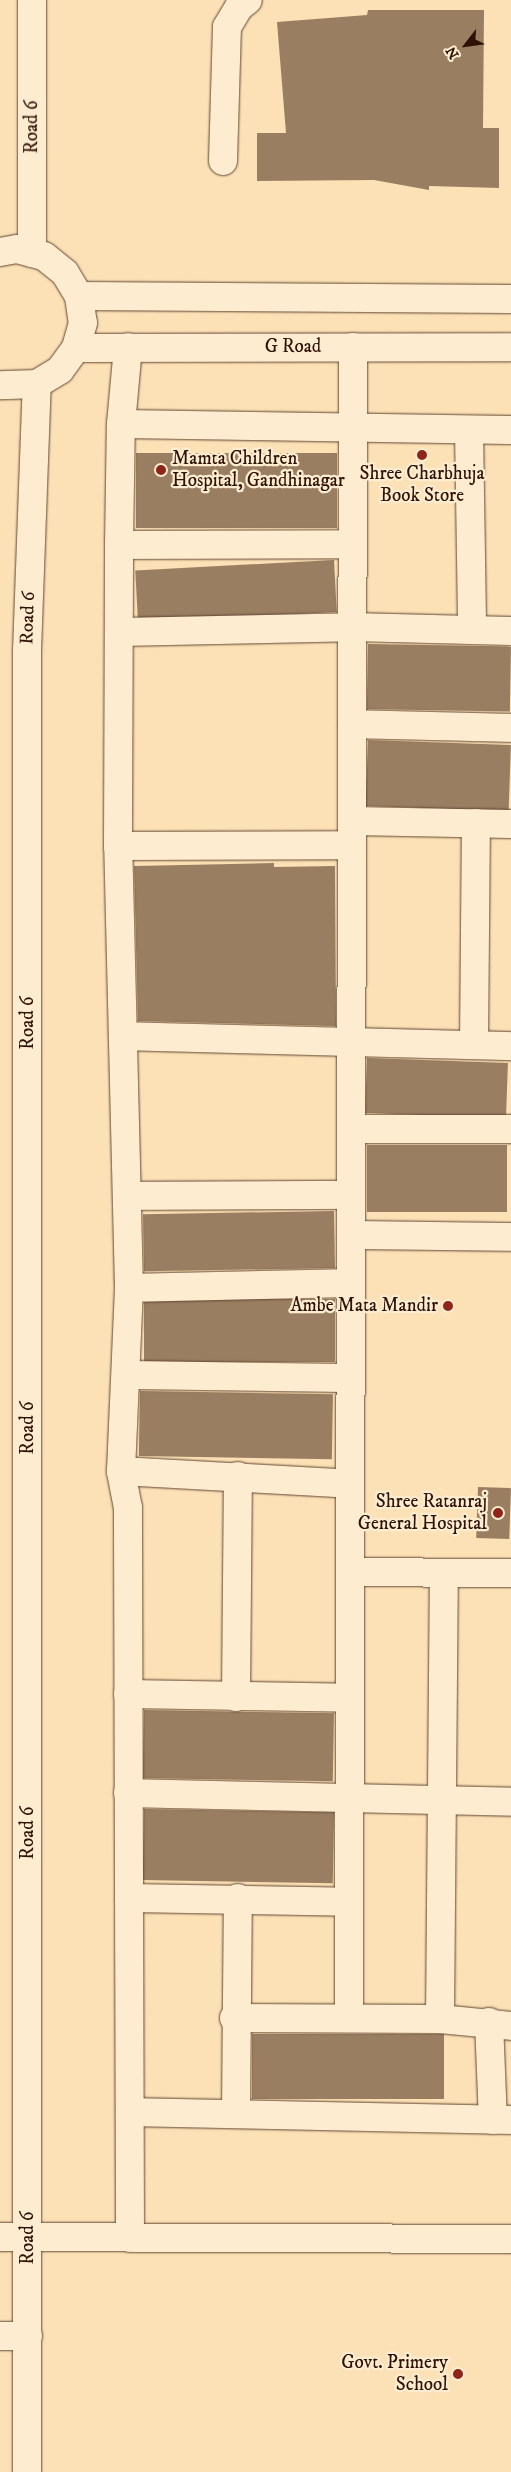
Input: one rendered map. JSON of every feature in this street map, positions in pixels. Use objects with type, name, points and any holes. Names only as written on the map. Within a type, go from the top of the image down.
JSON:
[{"type":"street","name":"Road 6","points":[[32,0],[32,253]]},
{"type":"street","points":[[223,160],[227,27],[238,7],[248,0]]},
{"type":"street","points":[[0,252],[32,253],[65,272],[79,296],[83,323],[76,348],[60,370],[37,384],[0,385]]},
{"type":"street","points":[[79,296],[511,299]]},
{"type":"street","points":[[128,347],[121,424],[118,846],[129,1288],[128,1375],[121,1471],[128,1508],[130,2238]]},
{"type":"street","points":[[349,2017],[350,1484],[348,1378],[351,1129],[352,347]]},
{"type":"street","name":"G Road","points":[[76,348],[511,347]]},
{"type":"street","name":"Road 6","points":[[27,2472],[27,650],[37,384]]},
{"type":"street","points":[[121,424],[511,430]]},
{"type":"street","points":[[469,430],[472,630]]},
{"type":"street","points":[[119,544],[352,544]]},
{"type":"street","points":[[120,632],[352,627],[511,631]]},
{"type":"street","points":[[352,724],[511,728]]},
{"type":"street","points":[[118,846],[352,833],[476,823],[511,824]]},
{"type":"street","points":[[474,1045],[476,823]]},
{"type":"street","points":[[123,1036],[351,1044],[511,1046]]},
{"type":"street","points":[[351,1129],[511,1129]]},
{"type":"street","points":[[127,1196],[349,1196]]},
{"type":"street","points":[[350,1235],[511,1237]]},
{"type":"street","points":[[129,1288],[349,1282]]},
{"type":"street","points":[[128,1375],[348,1378]]},
{"type":"street","points":[[121,1471],[238,1476],[350,1484]]},
{"type":"street","points":[[236,1697],[238,1476]]},
{"type":"street","points":[[350,1572],[511,1573]]},
{"type":"street","points":[[440,2019],[444,1573]]},
{"type":"street","points":[[128,1694],[349,1698]]},
{"type":"street","points":[[128,1793],[349,1798],[443,1803],[511,1802]]},
{"type":"street","points":[[129,1898],[238,1898],[349,1902]]},
{"type":"street","points":[[236,2113],[234,2018],[238,1898]]},
{"type":"street","points":[[130,2112],[502,2120],[500,2024],[440,2019],[349,2017],[234,2018]]},
{"type":"street","points":[[0,2237],[511,2239]]},
{"type":"street","points":[[0,2336],[28,2336]]},
{"type":"building","points":[[368,10],[484,10],[483,128],[499,128],[499,188],[429,186],[429,190],[374,180],[257,181],[257,133],[286,133],[277,22],[367,15]]},
{"type":"building","points":[[136,453],[337,453],[337,528],[136,528]]},
{"type":"building","points":[[334,560],[337,612],[138,622],[135,570]]},
{"type":"building","points":[[368,644],[511,646],[510,711],[367,709]]},
{"type":"building","points":[[368,740],[511,745],[509,811],[366,806]]},
{"type":"building","points":[[274,863],[274,867],[335,866],[336,1026],[138,1021],[134,866]]},
{"type":"building","points":[[367,1058],[508,1063],[506,1118],[365,1113]]},
{"type":"building","points":[[367,1145],[507,1145],[507,1212],[367,1212]]},
{"type":"building","points":[[334,1211],[335,1268],[144,1271],[143,1214]]},
{"type":"building","points":[[144,1299],[335,1299],[335,1362],[144,1362]]},
{"type":"building","points":[[140,1391],[333,1394],[332,1459],[139,1456]]},
{"type":"building","points":[[478,1487],[511,1488],[509,1539],[476,1538]]},
{"type":"building","points":[[144,1710],[334,1713],[333,1781],[143,1778]]},
{"type":"building","points":[[144,1809],[334,1812],[333,1883],[143,1880]]},
{"type":"building","points":[[252,2034],[444,2034],[444,2099],[252,2099]]},
{"type":"place","name":"Shree Charbhuja Book Store","points":[[422,455]]},
{"type":"place","name":"Mamta Children Hospital, Gandhinagar","points":[[161,470]]},
{"type":"place","name":"Ambe Mata Mandir","points":[[448,1306]]},
{"type":"place","name":"Shree Ratanraj General Hospital","points":[[498,1513]]},
{"type":"place","name":"Govt. Primery School","points":[[458,2374]]}]
